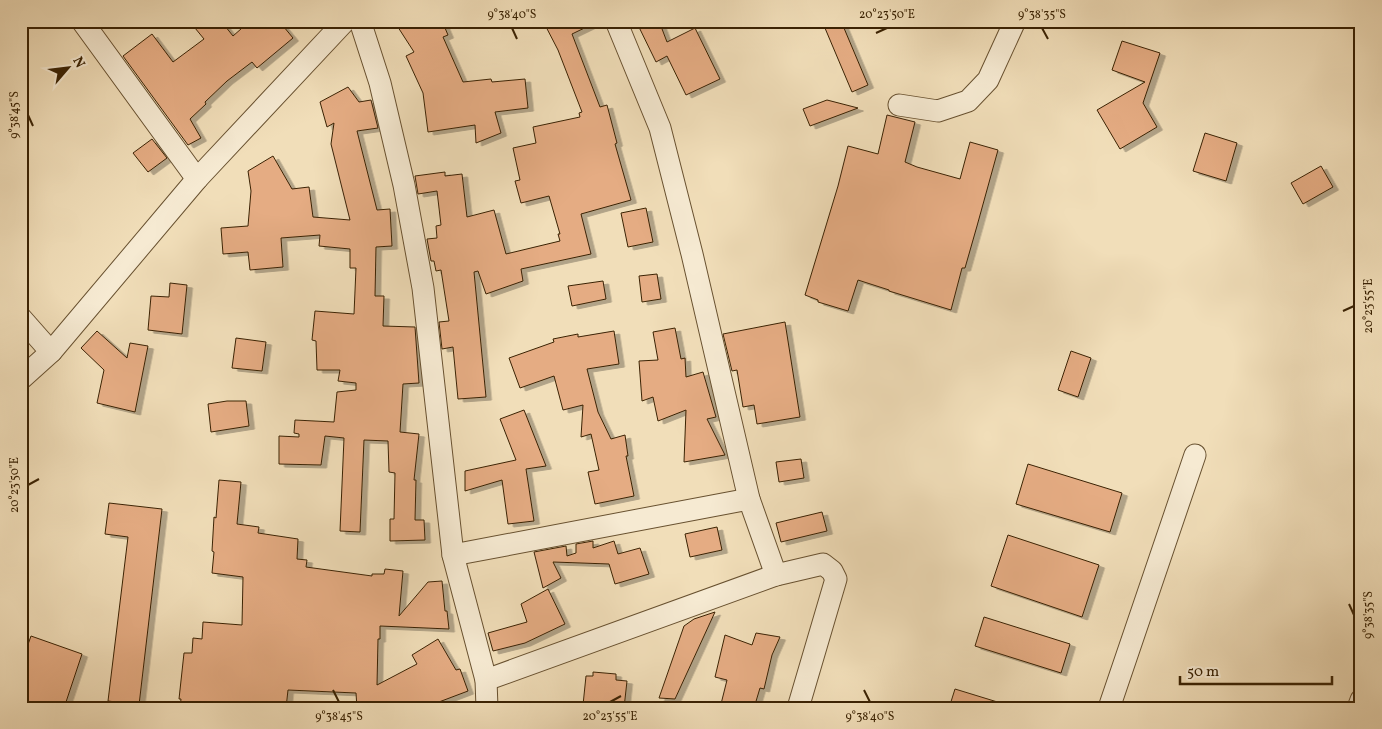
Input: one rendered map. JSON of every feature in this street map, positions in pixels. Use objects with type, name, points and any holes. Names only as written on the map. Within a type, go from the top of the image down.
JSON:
[{"type":"street","points":[[82,21],[197,179]]},
{"type":"street","points":[[21,379],[51,352],[197,179],[345,21]]},
{"type":"street","points":[[360,21],[382,92],[404,185],[424,288],[453,555],[486,680],[488,708]]},
{"type":"street","points":[[616,21],[660,128],[692,254],[749,499],[776,576]]},
{"type":"street","points":[[899,105],[938,111],[968,102],[988,80],[1016,21]]},
{"type":"street","points":[[21,318],[51,352]]},
{"type":"street","points":[[1109,708],[1195,455]]},
{"type":"street","points":[[453,555],[749,499]]},
{"type":"street","points":[[486,680],[776,576],[823,564],[832,571],[836,579],[798,708]]},
{"type":"street","points":[[1358,708],[1361,700]]},
{"type":"building","points":[[204,21],[221,21],[233,36],[250,21],[279,21],[293,38],[257,68],[252,62],[227,81],[205,102],[206,104],[190,119],[201,138],[188,145],[123,56],[152,34],[173,62],[204,39],[195,28]]},
{"type":"building","points":[[394,21],[442,21],[448,35],[443,37],[463,82],[491,79],[492,82],[525,79],[528,108],[495,112],[501,133],[476,143],[475,125],[428,132],[423,93],[406,56],[414,52]]},
{"type":"building","points":[[543,21],[599,21],[572,34],[600,107],[607,105],[617,143],[615,144],[631,200],[581,214],[591,254],[521,269],[523,281],[486,294],[478,271],[474,272],[486,397],[458,399],[453,347],[442,349],[439,322],[449,321],[441,270],[436,271],[434,261],[431,261],[427,239],[437,238],[436,226],[441,225],[437,191],[418,194],[415,176],[445,172],[445,176],[462,174],[467,217],[494,210],[506,254],[560,241],[558,234],[560,234],[549,196],[521,203],[515,181],[520,180],[513,148],[536,143],[533,127],[580,117],[579,113],[582,112],[558,50]]},
{"type":"building","points":[[636,21],[659,21],[667,42],[695,28],[720,79],[686,95],[667,56],[656,62]]},
{"type":"building","points":[[822,21],[841,21],[868,85],[852,92]]},
{"type":"building","points":[[1122,41],[1160,53],[1143,103],[1157,127],[1120,149],[1097,110],[1145,82],[1112,70]]},
{"type":"building","points":[[348,87],[359,102],[371,100],[378,128],[357,131],[377,210],[390,209],[392,246],[376,247],[375,296],[384,296],[383,326],[415,327],[419,383],[403,384],[400,432],[419,434],[414,480],[416,480],[415,520],[424,520],[425,540],[390,541],[390,519],[394,519],[395,473],[389,472],[388,441],[364,440],[360,532],[340,531],[344,438],[325,436],[321,465],[279,464],[279,436],[299,437],[299,434],[294,433],[295,420],[334,422],[337,392],[356,390],[356,383],[338,381],[340,370],[317,370],[316,341],[312,340],[315,311],[354,314],[356,268],[350,268],[350,249],[319,246],[320,235],[281,238],[283,267],[250,270],[248,252],[223,254],[221,228],[248,226],[251,191],[248,171],[273,156],[292,189],[309,187],[313,217],[350,220],[331,144],[334,123],[327,127],[320,102]]},
{"type":"building","points":[[827,100],[858,108],[810,126],[803,109]]},
{"type":"building","points":[[887,115],[915,122],[905,162],[917,167],[960,179],[970,142],[998,150],[965,268],[962,268],[951,310],[858,280],[848,311],[818,302],[818,300],[805,295],[848,146],[878,154]]},
{"type":"building","points":[[1205,133],[1237,143],[1226,181],[1193,171]]},
{"type":"building","points":[[152,139],[167,158],[148,172],[133,153]]},
{"type":"building","points":[[1321,166],[1333,187],[1303,204],[1291,183]]},
{"type":"building","points":[[646,208],[653,242],[628,247],[621,213]]},
{"type":"building","points":[[657,274],[661,299],[642,302],[639,276]]},
{"type":"building","points":[[603,281],[606,299],[572,306],[568,286]]},
{"type":"building","points":[[170,283],[187,285],[182,334],[148,330],[151,296],[169,297]]},
{"type":"building","points":[[785,322],[800,417],[757,424],[754,405],[743,407],[737,370],[732,371],[723,334]]},
{"type":"building","points":[[675,328],[681,359],[685,358],[686,377],[703,372],[716,417],[707,419],[725,455],[684,462],[686,410],[658,421],[653,397],[642,401],[639,361],[658,360],[653,332]]},
{"type":"building","points":[[97,331],[127,358],[130,343],[148,346],[135,412],[97,403],[104,370],[81,348]]},
{"type":"building","points":[[614,331],[619,364],[587,369],[598,412],[611,439],[625,435],[628,456],[626,456],[634,496],[595,504],[588,472],[599,470],[591,434],[581,437],[583,405],[563,410],[554,376],[520,388],[509,358],[554,342],[553,339],[578,334],[578,337]]},
{"type":"building","points":[[236,338],[266,342],[262,371],[232,368]]},
{"type":"building","points":[[1071,351],[1091,358],[1078,397],[1058,390]]},
{"type":"building","points":[[246,401],[249,426],[211,432],[208,404]]},
{"type":"building","points":[[524,410],[546,466],[526,469],[534,521],[508,524],[502,480],[465,491],[465,471],[516,460],[500,419]]},
{"type":"building","points":[[801,459],[804,478],[779,482],[776,462]]},
{"type":"building","points":[[1028,464],[1122,493],[1110,532],[1016,504]]},
{"type":"building","points":[[219,480],[241,482],[237,524],[259,527],[258,533],[298,539],[297,559],[307,560],[306,567],[372,576],[372,574],[384,574],[385,569],[403,571],[399,616],[428,582],[442,581],[449,629],[380,626],[377,685],[417,664],[412,655],[438,639],[456,670],[460,669],[468,691],[423,708],[357,708],[356,693],[288,690],[286,708],[180,708],[181,699],[179,699],[184,653],[192,653],[193,638],[202,639],[203,622],[242,625],[243,577],[212,573],[214,517],[216,518]]},
{"type":"building","points":[[109,503],[162,509],[139,705],[108,701],[128,537],[105,534]]},
{"type":"building","points":[[822,512],[827,531],[781,542],[776,523]]},
{"type":"building","points":[[717,527],[722,550],[690,557],[685,534]]},
{"type":"building","points":[[1008,535],[1099,565],[1082,617],[991,586]]},
{"type":"building","points":[[593,541],[593,548],[614,541],[618,554],[640,548],[649,574],[615,584],[609,564],[553,562],[561,578],[543,588],[534,552],[566,546],[567,556],[576,553],[576,544]]},
{"type":"building","points":[[548,589],[565,624],[525,643],[493,651],[488,633],[527,622],[521,604]]},
{"type":"building","points":[[715,612],[675,699],[659,698],[684,626],[694,619]]},
{"type":"building","points":[[984,617],[1070,644],[1061,673],[975,646]]},
{"type":"building","points":[[756,633],[780,637],[772,655],[764,689],[760,688],[754,708],[720,708],[727,680],[715,677],[725,635],[752,645]]},
{"type":"building","points":[[31,636],[82,654],[64,708],[21,708],[21,664]]},
{"type":"building","points":[[593,672],[616,674],[616,680],[627,681],[624,708],[583,705],[586,676],[593,676]]},
{"type":"building","points":[[955,689],[1004,704],[1003,708],[949,708]]}]
